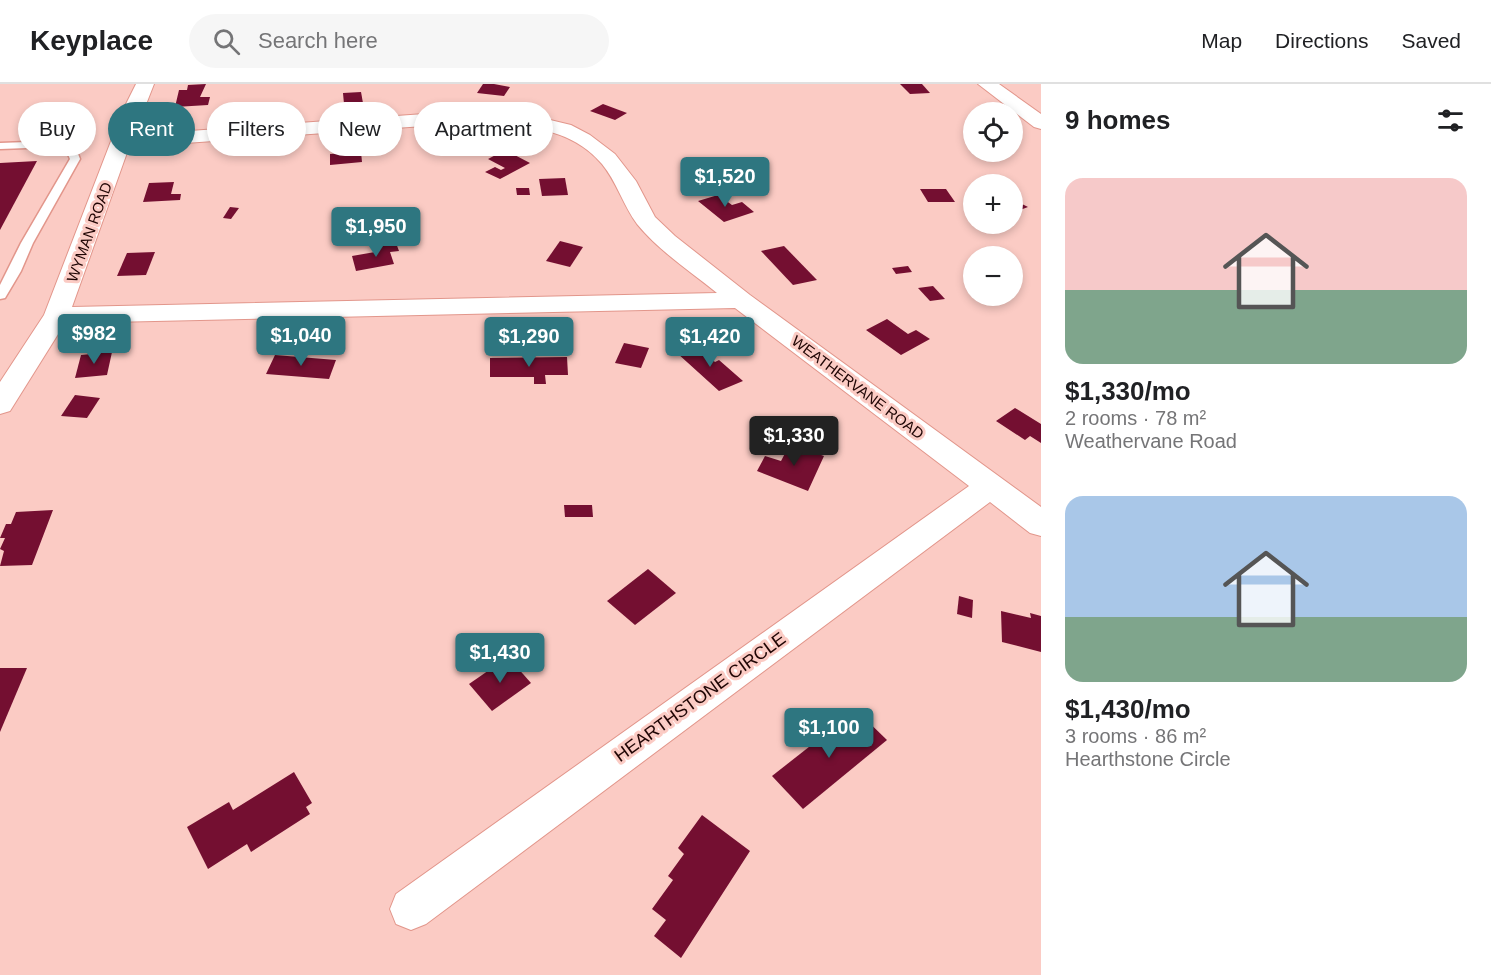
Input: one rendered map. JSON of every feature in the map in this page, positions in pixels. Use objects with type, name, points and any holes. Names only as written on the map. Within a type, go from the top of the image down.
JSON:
[{"type":"street","name":"WYMAN ROAD","points":[[138,102],[146,84]]},
{"type":"street","points":[[991,87],[1021,84]]},
{"type":"street","points":[[991,87],[1041,123]]},
{"type":"street","name":"WEATHERVANE ROAD","points":[[195,137],[452,118],[505,118],[551,126],[583,139],[608,158],[656,231],[741,300],[1041,524]]},
{"type":"street","name":"WYMAN ROAD","points":[[0,404],[57,315],[116,156]]},
{"type":"street","points":[[57,315],[741,300]]},
{"type":"street","name":"HEARTHSTONE CIRCLE","points":[[411,909],[990,486]]},
{"type":"lane","points":[[0,146],[55,144],[71,148],[75,159],[0,295]]},
{"type":"building","points":[[206,84],[200,97],[210,97],[207,105],[195,106],[195,102],[176,102],[179,90],[187,90],[188,85]]},
{"type":"building","points":[[483,84],[510,87],[504,96],[477,93]]},
{"type":"building","points":[[900,84],[922,84],[930,93],[910,94]]},
{"type":"building","points":[[361,92],[363,102],[344,102],[343,93]]},
{"type":"building","points":[[603,104],[627,113],[615,120],[590,111]]},
{"type":"building","points":[[330,156],[361,156],[362,162],[330,165]]},
{"type":"building","points":[[494,156],[517,156],[530,163],[500,179],[485,172],[495,167],[501,170],[505,168],[488,159]]},
{"type":"building","points":[[37,161],[0,230],[0,163]]},
{"type":"building","points":[[565,178],[568,195],[542,196],[539,179]]},
{"type":"building","points":[[174,182],[171,194],[181,194],[180,200],[143,202],[149,183]]},
{"type":"building","points":[[516,188],[529,188],[530,195],[517,195]]},
{"type":"building","points":[[920,189],[946,189],[955,202],[928,202]]},
{"type":"building","points":[[718,195],[732,205],[742,202],[754,212],[724,222],[698,201]]},
{"type":"building","points":[[230,207],[239,208],[231,219],[223,218]]},
{"type":"building","points":[[560,241],[583,247],[570,267],[546,261]]},
{"type":"building","points":[[396,243],[399,251],[390,252],[394,264],[356,271],[352,256],[375,252],[373,247]]},
{"type":"building","points":[[784,246],[817,280],[793,285],[761,251]]},
{"type":"building","points":[[155,252],[146,275],[117,276],[127,253]]},
{"type":"building","points":[[908,266],[912,272],[896,274],[892,268]]},
{"type":"building","points":[[933,286],[945,299],[930,301],[918,288]]},
{"type":"building","points":[[887,319],[908,334],[916,330],[930,339],[901,355],[866,330]]},
{"type":"building","points":[[624,343],[649,348],[641,368],[615,363]]},
{"type":"building","points":[[696,345],[715,362],[719,360],[743,381],[719,391],[677,353]]},
{"type":"building","points":[[112,352],[107,375],[75,378],[81,355]]},
{"type":"building","points":[[275,355],[336,360],[329,379],[266,374]]},
{"type":"building","points":[[567,357],[568,375],[545,375],[546,384],[534,384],[534,377],[490,377],[490,358]]},
{"type":"building","points":[[75,395],[100,398],[87,418],[61,416]]},
{"type":"building","points":[[1015,408],[1041,424],[1041,443],[1030,436],[1025,440],[996,421]]},
{"type":"building","points":[[790,444],[824,456],[808,491],[757,471],[765,456],[781,461]]},
{"type":"building","points":[[564,505],[592,505],[593,517],[565,517]]},
{"type":"building","points":[[53,510],[32,565],[0,566],[4,551],[0,549],[5,538],[0,538],[6,524],[11,524],[16,512]]},
{"type":"building","points":[[648,569],[676,593],[635,625],[607,601]]},
{"type":"building","points":[[959,596],[973,600],[972,618],[957,614]]},
{"type":"building","points":[[1001,611],[1031,618],[1030,613],[1041,616],[1041,652],[1002,642]]},
{"type":"building","points":[[508,657],[531,683],[492,711],[469,684]]},
{"type":"building","points":[[0,668],[27,668],[0,732]]},
{"type":"building","points":[[856,710],[887,740],[803,809],[772,776]]},
{"type":"building","points":[[294,772],[312,803],[306,807],[310,814],[251,852],[247,844],[208,869],[187,827],[229,802],[233,810]]},
{"type":"building","points":[[702,815],[750,851],[681,958],[654,936],[666,920],[652,909],[673,880],[668,876],[684,854],[678,848]]}]
